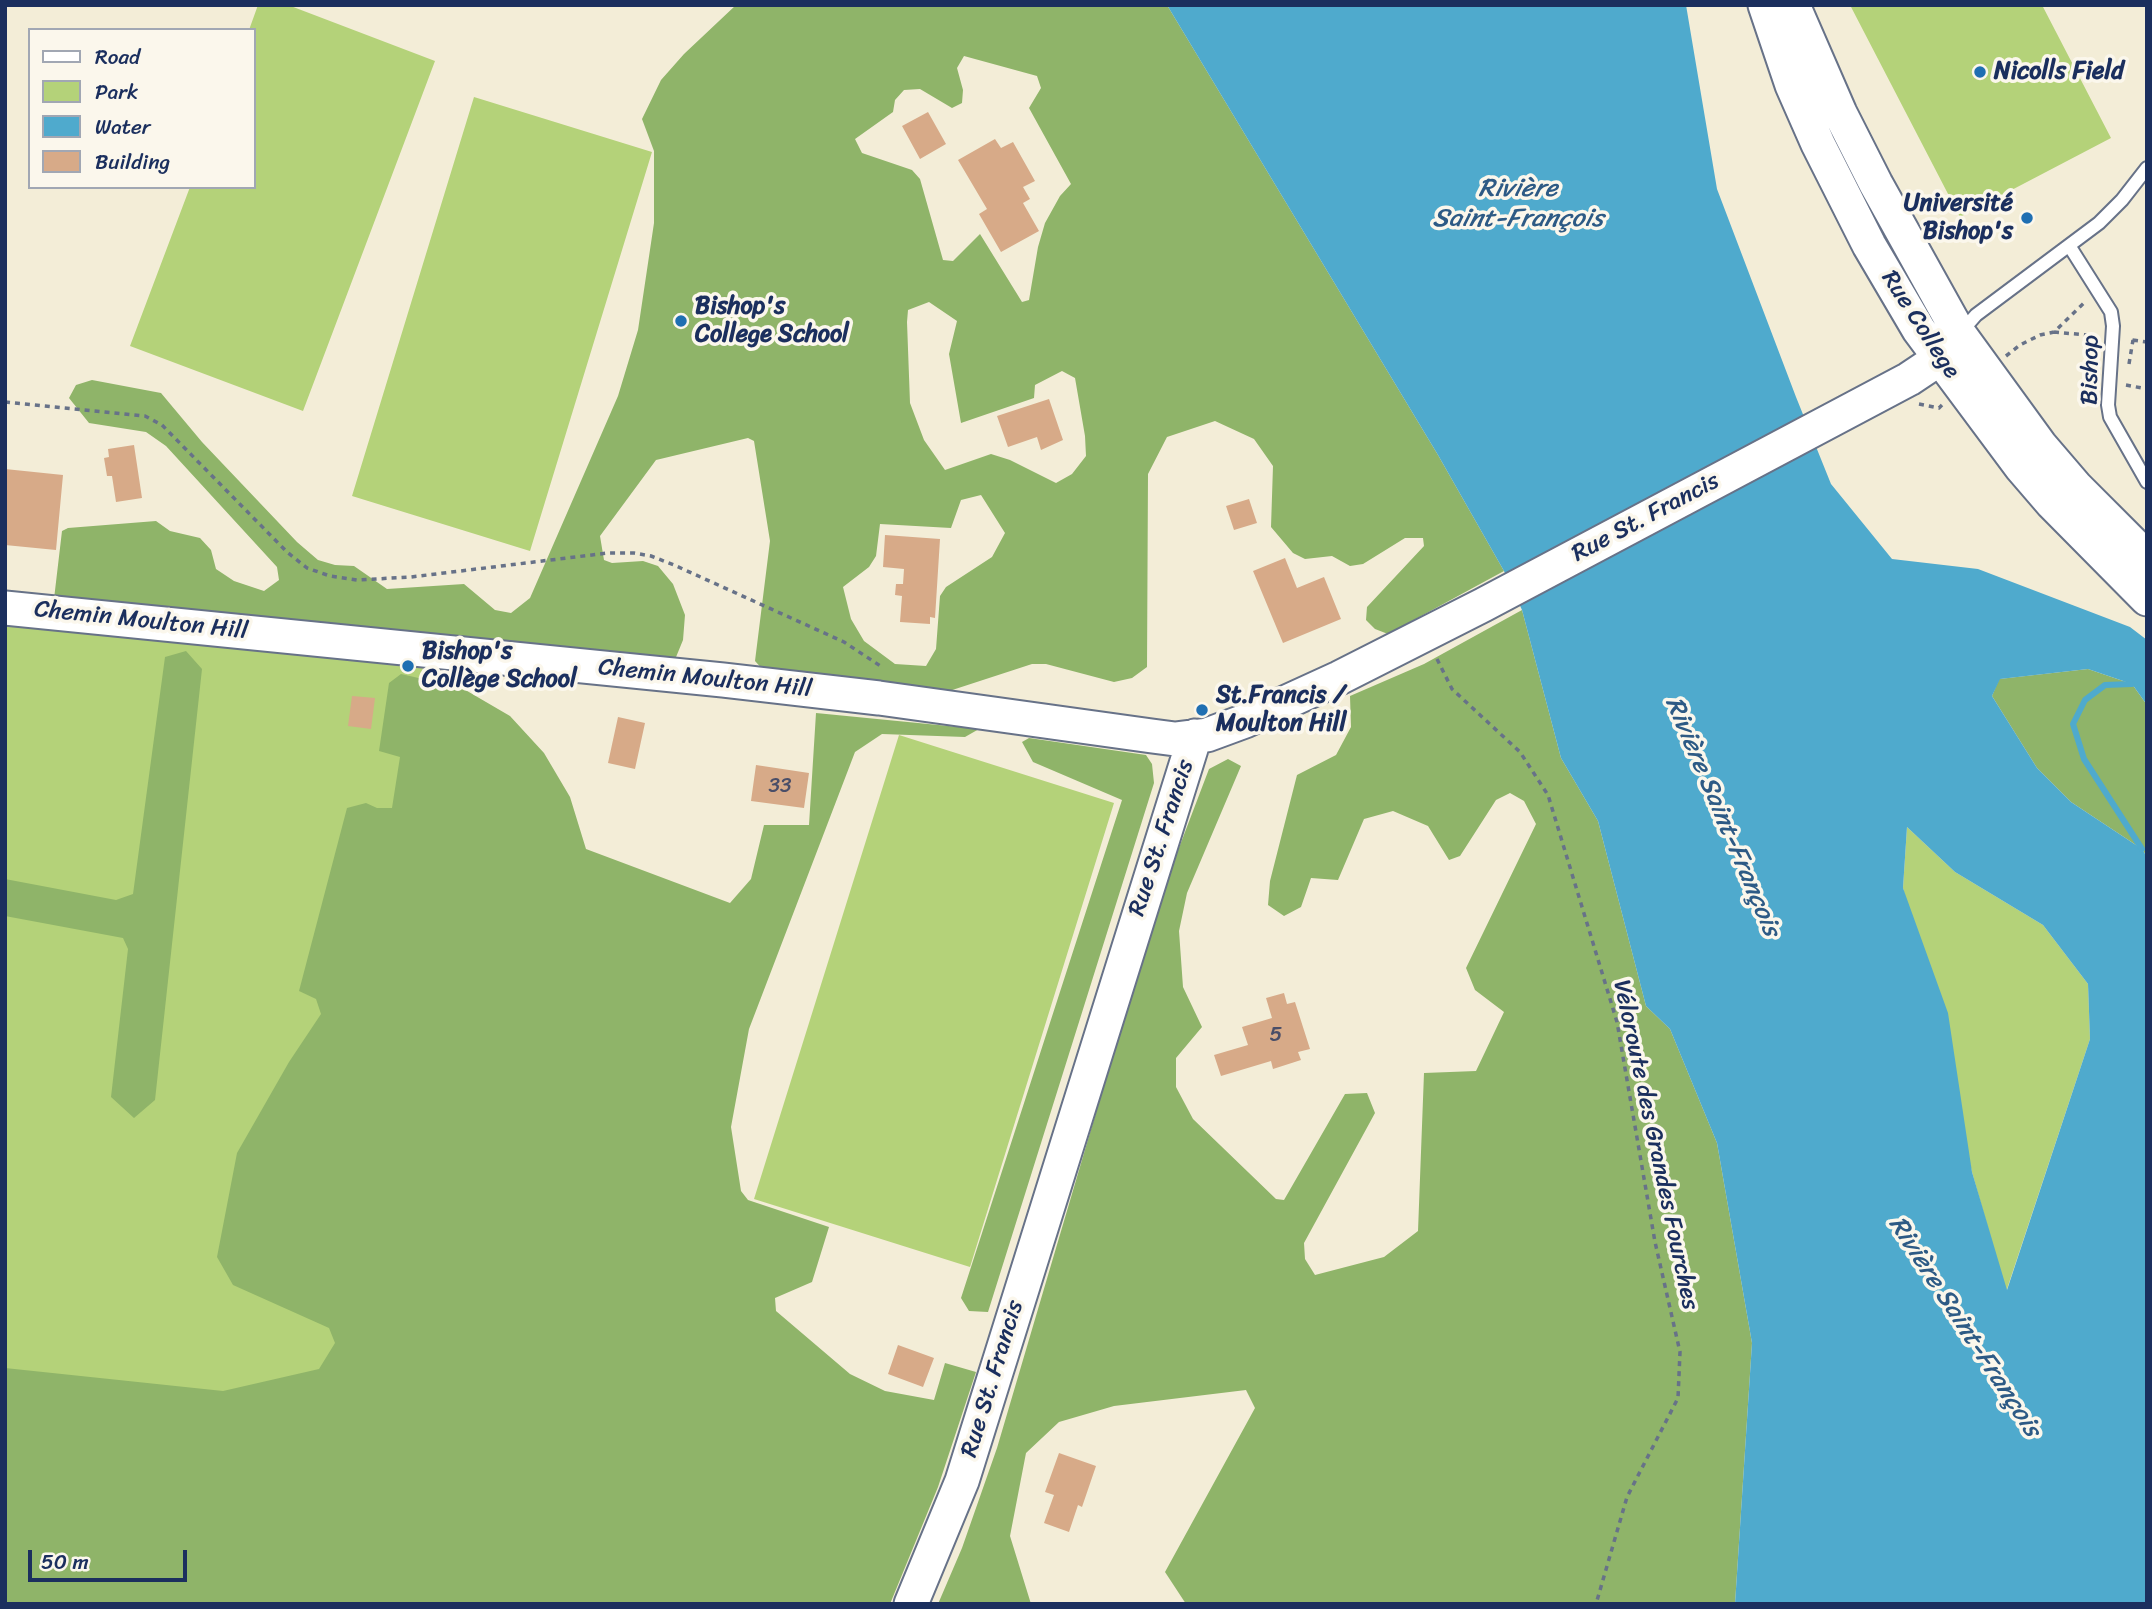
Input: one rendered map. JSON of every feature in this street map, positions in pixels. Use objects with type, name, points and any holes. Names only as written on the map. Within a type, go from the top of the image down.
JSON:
[{"type":"street","name":"Rue College","points":[[1765,5],[1792,85],[1841,194],[1906,309],[1949,347],[2076,487],[2147,558]]},
{"type":"street","name":"Rue College","points":[[1793,5],[1949,347],[1999,439],[2052,503],[2147,599]]},
{"type":"street","name":"Rue St. Francis","points":[[911,1604],[961,1481],[1195,736],[1223,730],[1302,696],[1483,605],[1909,379],[1949,347]]},
{"type":"street","name":"Chemin Moulton Hill","points":[[5,608],[709,678],[879,698],[1152,736],[1195,736]]},
{"type":"lane","points":[[1949,347],[1976,315],[2099,223],[2122,200],[2147,168]]},
{"type":"lane","name":"Bishop","points":[[2070,247],[2111,313],[2113,326],[2108,405],[2110,417],[2147,482]]},
{"type":"path","points":[[2002,359],[2020,345],[2040,335],[2054,332],[2086,301]]},
{"type":"path","points":[[2133,340],[2147,342]]},
{"type":"path","points":[[5,402],[145,416],[162,425],[287,552],[307,568],[330,576],[357,580],[397,578],[608,554],[651,556],[844,642],[882,667]]},
{"type":"path","name":"Véloroute des Grandes Fourches","points":[[1434,654],[1452,689],[1520,752],[1548,795],[1618,1022],[1654,1242],[1680,1352],[1678,1398],[1627,1497],[1596,1604]]},
{"type":"green space","points":[[258,5],[288,5],[435,61],[303,411],[130,346],[189,189],[256,189],[256,28],[250,28]]},
{"type":"green space","points":[[736,5],[1167,5],[1438,455],[1504,571],[1388,634],[1375,629],[1366,620],[1367,607],[1424,546],[1423,538],[1405,538],[1363,564],[1350,566],[1332,556],[1305,559],[1293,553],[1271,527],[1273,466],[1254,439],[1215,421],[1167,437],[1148,474],[1147,667],[1132,678],[1114,682],[1046,664],[1032,664],[940,694],[766,673],[755,661],[770,541],[754,441],[748,438],[656,460],[600,536],[604,560],[612,563],[643,561],[658,566],[673,584],[685,615],[683,640],[674,662],[54,599],[62,531],[68,528],[156,521],[170,531],[200,538],[211,550],[216,569],[234,581],[264,591],[279,580],[277,567],[166,446],[146,432],[89,423],[69,398],[76,385],[92,380],[161,393],[202,442],[297,542],[318,560],[335,565],[354,566],[387,589],[464,584],[495,610],[511,613],[530,598],[618,396],[638,330],[654,223],[654,151],[642,119],[661,80],[684,54]],"holes":[[[964,56],[1037,76],[1041,88],[1029,108],[1071,184],[1060,196],[1045,223],[1029,300],[1022,302],[980,234],[953,261],[943,260],[920,179],[912,170],[862,153],[855,139],[893,112],[895,100],[904,90],[920,89],[952,108],[962,103],[963,90],[957,68]],[[929,302],[957,321],[949,354],[961,423],[1034,398],[1035,385],[1062,371],[1075,378],[1086,456],[1072,474],[1056,483],[1010,460],[991,454],[945,470],[924,440],[910,403],[908,310]],[[981,495],[1005,533],[992,557],[946,587],[940,596],[936,649],[926,666],[895,664],[864,641],[851,619],[843,587],[869,567],[876,556],[880,524],[951,528],[961,500]]]},
{"type":"green space","name":"Nicolls Field","points":[[1850,5],[2042,5],[2111,138],[1960,217]]},
{"type":"green space","points":[[474,97],[652,152],[530,551],[352,496]]},
{"type":"green space","points":[[1522,610],[1561,758],[1598,821],[1646,1006],[1670,1029],[1717,1143],[1752,1343],[1735,1604],[1186,1604],[1165,1572],[1255,1408],[1246,1390],[1114,1406],[1059,1422],[1026,1453],[1010,1536],[1031,1604],[938,1604],[962,1548],[997,1448],[1136,977],[1177,853],[1209,769],[1228,759],[1241,766],[1187,893],[1179,931],[1183,987],[1202,1027],[1176,1058],[1176,1087],[1193,1119],[1276,1199],[1284,1200],[1345,1094],[1367,1093],[1375,1113],[1304,1243],[1305,1259],[1315,1275],[1384,1257],[1418,1231],[1424,1073],[1476,1071],[1504,1012],[1475,990],[1466,968],[1536,824],[1524,801],[1510,793],[1496,800],[1460,856],[1449,860],[1428,826],[1393,811],[1364,819],[1338,880],[1311,878],[1301,907],[1284,916],[1268,905],[1270,881],[1297,775],[1336,755],[1351,727],[1350,696],[1424,664]]},
{"type":"green space","points":[[5,622],[423,666],[349,1405],[5,1369]]},
{"type":"green space","points":[[186,651],[202,669],[155,1100],[134,1118],[111,1097],[128,949],[123,938],[5,916],[5,879],[116,900],[133,894],[165,657]]},
{"type":"green space","points":[[2088,669],[2132,684],[2147,705],[2147,857],[2142,849],[2071,802],[2037,768],[1992,696],[1999,679]]},
{"type":"green space","points":[[401,674],[462,688],[510,716],[544,753],[570,797],[586,849],[730,903],[751,879],[764,825],[809,825],[816,713],[979,729],[965,737],[882,734],[855,752],[749,1029],[731,1127],[741,1191],[748,1200],[829,1227],[812,1282],[775,1298],[776,1311],[850,1374],[885,1391],[934,1400],[945,1363],[976,1372],[938,1487],[890,1604],[5,1604],[5,1368],[223,1391],[319,1369],[335,1343],[329,1328],[233,1285],[217,1257],[237,1153],[289,1062],[321,1014],[316,999],[299,991],[347,808],[366,803],[377,808],[392,808],[400,757],[379,751],[389,683]]},
{"type":"green space","points":[[899,735],[1114,803],[970,1267],[754,1199]]},
{"type":"green space","points":[[1029,738],[1146,755],[1152,764],[1154,783],[988,1312],[969,1311],[961,1298],[1122,800],[1033,762],[1022,742]]},
{"type":"green space","points":[[1907,827],[1955,872],[2043,925],[2088,984],[2090,1039],[2006,1292],[1972,1172],[1903,888]]},
{"type":"water","name":"Rivière Saint-François","points":[[1167,5],[1686,5],[1717,189],[1831,484],[1892,559],[1978,569],[2130,627],[2147,640],[2147,705],[2132,684],[2088,669],[2000,679],[1992,696],[2037,768],[2071,802],[2142,849],[2147,857],[2147,1604],[1735,1604],[1752,1343],[1717,1143],[1670,1029],[1646,1006],[1598,821],[1561,758],[1522,610],[1504,571],[1438,455]],"holes":[[[1907,827],[1955,872],[2043,925],[2088,984],[2090,1039],[2007,1290],[1972,1172],[1948,1013],[1903,888]]]},
{"type":"building","points":[[928,112],[946,144],[920,159],[902,126]]},
{"type":"building","points":[[995,139],[1001,148],[1013,142],[1035,181],[1023,187],[1030,199],[1023,203],[1039,231],[1001,252],[979,214],[987,209],[958,160]]},
{"type":"building","points":[[1049,399],[1063,440],[1041,450],[1037,437],[1008,447],[997,416]]},
{"type":"building","points":[[134,445],[142,498],[116,502],[112,476],[107,476],[104,458],[109,457],[108,449]]},
{"type":"building","points":[[5,469],[63,475],[56,550],[5,545]]},
{"type":"building","points":[[1249,499],[1257,523],[1234,530],[1226,506]]},
{"type":"building","points":[[885,535],[940,539],[935,618],[930,617],[930,624],[900,622],[902,596],[895,595],[896,584],[903,584],[904,569],[883,567]]},
{"type":"building","points":[[1285,558],[1297,588],[1324,577],[1341,619],[1283,643],[1253,571]]},
{"type":"building","points":[[352,696],[375,698],[371,729],[348,726]]},
{"type":"building","points":[[618,717],[645,723],[635,769],[608,763]]},
{"type":"building","points":[[756,765],[809,773],[804,808],[751,801]]},
{"type":"building","points":[[1284,993],[1287,1004],[1295,1002],[1310,1049],[1298,1052],[1301,1060],[1273,1069],[1271,1061],[1221,1076],[1214,1055],[1248,1045],[1242,1027],[1272,1018],[1266,998]]},
{"type":"building","points":[[898,1345],[934,1358],[923,1387],[888,1374]]},
{"type":"building","points":[[1059,1453],[1096,1466],[1082,1507],[1078,1505],[1069,1532],[1044,1523],[1054,1495],[1045,1492]]},
{"type":"waterway","points":[[2132,684],[2105,685],[2085,700],[2073,724],[2084,759],[2142,849]]},
{"type":"place","name":"Nicolls Field","points":[[1980,72]]},
{"type":"place","name":"Université Bishop's","points":[[2027,218]]},
{"type":"place","name":"Bishop's College School","points":[[681,321]]},
{"type":"place","name":"Bishop's Collège School","points":[[408,666]]},
{"type":"place","name":"St.Francis / Moulton Hill","points":[[1202,710]]}]
